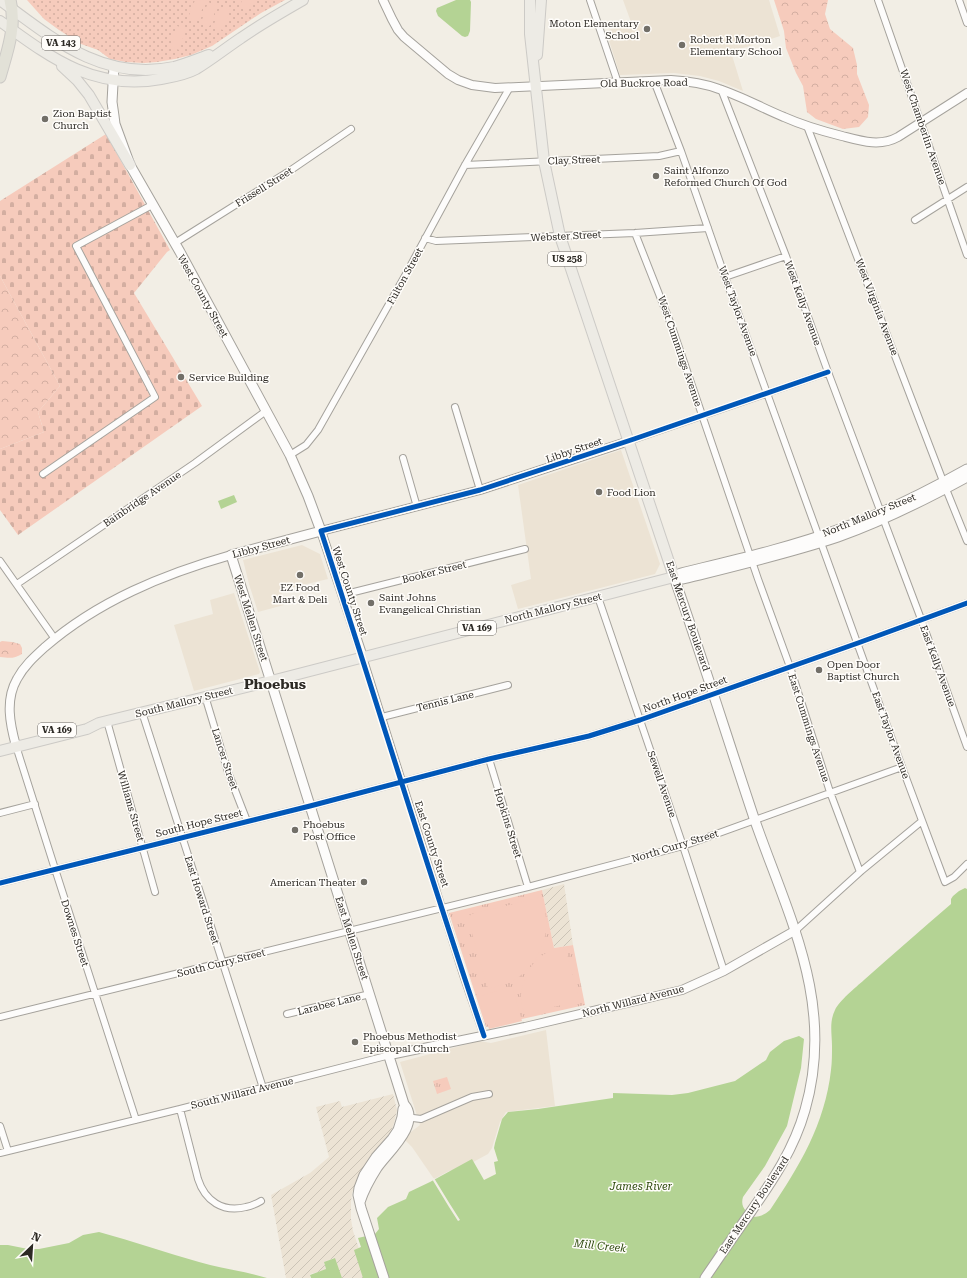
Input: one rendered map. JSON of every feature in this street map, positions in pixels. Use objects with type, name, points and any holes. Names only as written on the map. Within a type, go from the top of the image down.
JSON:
[{"type":"highway","points":[[0,77],[12,30],[5,3]]},
{"type":"main road","points":[[57,60],[83,72],[113,80],[149,81],[185,74],[195,69],[260,25],[303,0]]},
{"type":"main road","name":"East Mercury Boulevard","points":[[530,0],[530,34],[544,161],[560,236],[755,819],[796,930],[810,982],[815,1016],[814,1066],[811,1089],[794,1141],[778,1173],[705,1278]]},
{"type":"main road","name":"East Mercury Boulevard","points":[[535,71],[541,0]]},
{"type":"main road","name":"VA 143","points":[[5,3],[74,52],[96,61],[114,66]]},
{"type":"main road","name":"VA 143","points":[[0,21],[57,60],[77,80],[89,95],[130,164]]},
{"type":"main road","points":[[114,66],[141,69],[172,67],[225,48]]},
{"type":"main road","name":"West County Street","points":[[114,66],[113,107],[115,124],[130,164],[175,243],[290,455],[304,486],[321,531]]},
{"type":"main road","name":"North Mallory Street","points":[[363,657],[674,577],[683,579],[820,539],[919,502],[967,469]]},
{"type":"main road","name":"North Mallory Street","points":[[945,485],[967,477]]},
{"type":"main road","name":"Libby Street","points":[[231,555],[321,531]]},
{"type":"main road","name":"West Mellen Street","points":[[231,555],[271,681]]},
{"type":"main road","name":"South Mallory Street","points":[[0,744],[16,743],[87,729],[103,722],[363,657]]},
{"type":"main road","name":"East Mellen Street","points":[[271,681],[390,1055],[404,1104],[407,1107],[405,1117]]},
{"type":"main road","name":"South Mallory Street","points":[[0,751],[16,743]]},
{"type":"main road","points":[[384,1278],[358,1195],[364,1176],[376,1157],[396,1133],[405,1117]]},
{"type":"street","name":"Old Buckroe Road","points":[[383,0],[392,19],[408,41],[448,74],[463,82],[476,86],[495,88],[654,81],[689,81],[721,89],[785,118],[807,126],[859,141],[877,143],[893,140],[967,93]]},
{"type":"street","points":[[590,0],[618,83]]},
{"type":"street","name":"West Chamberlin Avenue","points":[[878,0],[967,255]]},
{"type":"street","points":[[959,0],[967,23]]},
{"type":"street","name":"West Taylor Avenue","points":[[654,81],[681,151],[820,539]]},
{"type":"street","name":"Fulton Street","points":[[290,455],[306,445],[314,436],[510,87]]},
{"type":"street","name":"West Kelly Avenue","points":[[721,89],[786,256],[882,515]]},
{"type":"street","name":"West Virginia Avenue","points":[[807,126],[967,541]]},
{"type":"street","name":"Frissell Street","points":[[175,243],[290,171],[351,129]]},
{"type":"street","name":"Clay Street","points":[[465,165],[659,156],[681,151]]},
{"type":"street","points":[[915,220],[967,187]]},
{"type":"street","points":[[43,474],[155,397],[76,246],[152,205]]},
{"type":"street","name":"Webster Street","points":[[425,238],[436,241],[635,233],[708,228]]},
{"type":"street","name":"West Cummings Avenue","points":[[635,233],[672,327],[752,559]]},
{"type":"street","points":[[725,277],[786,256]]},
{"type":"street","name":"Libby Street","points":[[321,531],[480,490],[703,416],[828,372]]},
{"type":"street","points":[[456,406],[480,490]]},
{"type":"street","name":"Bainbridge Avenue","points":[[17,584],[195,463],[266,411]]},
{"type":"street","points":[[403,458],[417,507]]},
{"type":"street","name":"East Kelly Avenue","points":[[882,515],[967,747]]},
{"type":"street","name":"West County Street","points":[[321,531],[363,657]]},
{"type":"street","name":"East Taylor Avenue","points":[[820,539],[902,767],[946,882],[954,877],[967,864]]},
{"type":"street","name":"Booker Street","points":[[342,595],[525,549]]},
{"type":"street","name":"Libby Street","points":[[16,743],[10,720],[9,707],[16,679],[28,662],[55,639],[85,618],[118,598],[151,582],[189,567],[231,555]]},
{"type":"street","name":"East Cummings Avenue","points":[[752,559],[790,667],[830,792],[860,872]]},
{"type":"street","points":[[0,561],[3,571],[17,584],[55,639]]},
{"type":"street","name":"Sewell Avenue","points":[[598,597],[724,971]]},
{"type":"street","name":"North Hope Street","points":[[402,782],[489,759],[589,736],[640,720],[967,603]]},
{"type":"street","name":"East County Street","points":[[363,657],[484,1036]]},
{"type":"street","name":"Tennis Lane","points":[[382,717],[508,685]]},
{"type":"street","name":"Lancer Street","points":[[205,696],[228,772],[247,821]]},
{"type":"street","name":"East Howard Street","points":[[142,712],[263,1088]]},
{"type":"street","name":"Williams Street","points":[[103,722],[155,892]]},
{"type":"street","name":"Downes Street","points":[[16,743],[136,1120]]},
{"type":"street","name":"Hopkins Street","points":[[489,759],[528,887]]},
{"type":"street","name":"North Curry Street","points":[[442,908],[682,846],[902,767]]},
{"type":"street","name":"South Hope Street","points":[[0,883],[402,782]]},
{"type":"street","points":[[0,813],[35,804]]},
{"type":"street","name":"North Willard Avenue","points":[[484,1036],[598,1011],[682,990],[724,971],[796,930],[860,872],[922,821]]},
{"type":"street","name":"South Curry Street","points":[[0,1017],[442,908]]},
{"type":"street","name":"Larabee Lane","points":[[287,1014],[370,994]]},
{"type":"street","name":"South Willard Avenue","points":[[0,1153],[390,1055],[484,1036]]},
{"type":"street","points":[[405,1117],[418,1119],[424,1118],[472,1097],[489,1094]]},
{"type":"street","points":[[180,1109],[198,1179],[205,1194],[215,1203],[228,1208],[242,1208],[261,1202]]},
{"type":"street","points":[[0,1126],[8,1151]]},
{"type":"shaded area","name":"Robert R Morton Elementary School","points":[[623,0],[769,0],[780,36],[731,52],[743,91],[719,81],[700,76],[674,73],[620,75],[606,31],[631,22]]},
{"type":"shaded area","points":[[621,450],[660,564],[655,574],[518,609],[511,585],[531,579],[518,485]]},
{"type":"shaded area","points":[[302,545],[320,554],[328,579],[281,590],[284,605],[258,612],[243,560]]},
{"type":"shaded area","points":[[234,593],[260,672],[259,674],[194,691],[174,625],[213,614],[210,600]]},
{"type":"shaded area","points":[[564,884],[573,945],[554,948],[542,890]]},
{"type":"shaded area","points":[[546,1030],[555,1106],[506,1112],[500,1122],[492,1148],[488,1154],[464,1167],[449,1171],[434,1179],[412,1147],[403,1138],[420,1125],[400,1062],[479,1041],[491,1043]]},
{"type":"shaded area","points":[[393,1094],[397,1110],[391,1131],[369,1160],[352,1193],[351,1219],[353,1231],[369,1278],[341,1278],[334,1258],[324,1262],[326,1270],[310,1274],[310,1278],[286,1278],[271,1195],[310,1173],[329,1157],[316,1107],[340,1101],[342,1107]]},
{"type":"green space","points":[[27,0],[285,0],[261,13],[212,46],[191,55],[175,59],[144,63],[110,59],[98,50],[81,44],[44,19]]},
{"type":"green space","points":[[195,0],[205,1],[198,21],[188,18]]},
{"type":"green space","points":[[242,0],[252,0],[249,9],[240,6]]},
{"type":"green space","points":[[774,0],[828,0],[825,14],[830,29],[853,48],[857,65],[857,74],[869,105],[868,117],[859,127],[843,129],[816,119],[807,112],[803,86],[786,48],[784,31]]},
{"type":"green space","points":[[208,2],[217,6],[210,26],[201,23]]},
{"type":"green space","points":[[220,7],[230,10],[223,30],[213,27]]},
{"type":"green space","points":[[177,26],[186,29],[179,50],[170,46]]},
{"type":"green space","points":[[106,134],[170,250],[134,293],[202,406],[18,535],[0,510],[0,449],[44,432],[38,412],[60,386],[0,276],[0,201]]},
{"type":"green space","points":[[0,276],[60,386],[38,412],[44,432],[0,449]]},
{"type":"green space","points":[[0,642],[20,644],[22,654],[9,658],[0,657]]},
{"type":"green space","points":[[542,890],[554,948],[573,945],[585,1005],[486,1027],[449,913]]},
{"type":"green space","points":[[542,897],[546,916],[546,928],[538,955],[520,976],[509,982],[488,989],[468,919],[471,914]]},
{"type":"green space","points":[[565,947],[579,998],[577,1002],[524,1013],[521,992],[525,978],[531,966],[546,953]]},
{"type":"green space","points":[[509,987],[513,989],[522,1021],[489,1029],[478,997]]},
{"type":"green space","points":[[447,1077],[451,1089],[437,1094],[433,1081]]},
{"type":"water","points":[[456,0],[470,0],[471,2],[470,31],[468,36],[465,37],[438,16],[436,11],[437,8]]},
{"type":"water","points":[[234,495],[237,502],[221,509],[218,501]]},
{"type":"water","name":"James River","points":[[965,888],[967,889],[967,1278],[363,1278],[354,1250],[361,1247],[358,1238],[375,1234],[379,1229],[377,1218],[388,1207],[406,1199],[409,1192],[472,1159],[484,1180],[496,1174],[494,1162],[498,1161],[494,1148],[502,1119],[508,1112],[613,1098],[613,1093],[672,1095],[688,1093],[735,1081],[766,1060],[770,1052],[784,1041],[799,1036],[804,1039],[801,1068],[787,1126],[765,1166],[742,1200],[744,1208],[753,1217],[766,1213],[770,1210],[791,1178],[817,1127],[828,1090],[831,1067],[831,1028],[833,1014],[837,1006],[852,990],[951,904],[951,899],[953,896]]},
{"type":"water","points":[[99,1232],[208,1264],[267,1278],[0,1278],[0,1245],[39,1249],[69,1243],[83,1235]]},
{"type":"water","points":[[335,1258],[342,1278],[311,1278],[310,1275],[326,1269],[324,1262]]},
{"type":"pier","points":[[434,1178],[460,1220],[458,1221],[449,1207],[432,1179]]},
{"type":"cycle path","points":[[484,1036],[442,910],[321,531],[480,490],[828,372]]},
{"type":"cycle path","points":[[0,883],[310,806],[489,759],[589,736],[640,720],[967,603]]},
{"type":"place","name":"Moton Elementary School","points":[[647,29]]},
{"type":"place","name":"Robert R Morton Elementary School","points":[[682,45]]},
{"type":"place","name":"Zion Baptist Church","points":[[45,119]]},
{"type":"place","name":"Saint Alfonzo Reformed Church Of God","points":[[656,176]]},
{"type":"place","name":"Service Building","points":[[181,377]]},
{"type":"place","name":"Food Lion","points":[[599,492]]},
{"type":"place","name":"EZ Food Mart & Deli","points":[[300,575]]},
{"type":"place","name":"Saint Johns Evangelical Christian","points":[[371,603]]},
{"type":"place","name":"Open Door Baptist Church","points":[[819,670]]},
{"type":"place","name":"Phoebus Post Office","points":[[295,830]]},
{"type":"place","name":"American Theater","points":[[364,882]]},
{"type":"place","name":"Phoebus Methodist Episcopal Church","points":[[355,1042]]},
{"type":"district","name":"Phoebus","points":[[275,684]]},
{"type":"water label","name":"Mill Creek","points":[[600,1246]]}]
